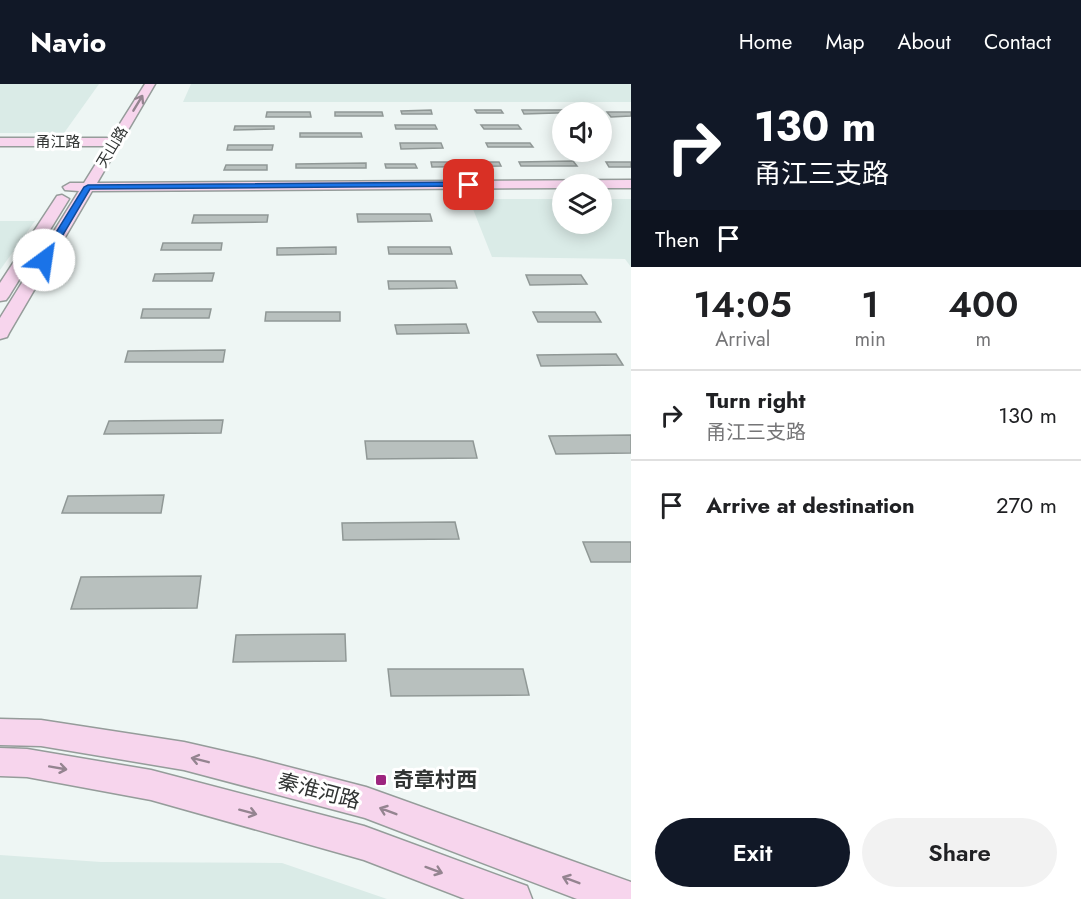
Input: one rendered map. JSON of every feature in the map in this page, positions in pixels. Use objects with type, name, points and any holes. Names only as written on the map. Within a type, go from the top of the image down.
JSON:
[{"type":"street","name":"天山路","points":[[0,296],[136,84]]},
{"type":"street","name":"天山路","points":[[0,333],[150,84]]},
{"type":"street","name":"甬江路","points":[[0,142],[115,142]]},
{"type":"street","points":[[70,187],[631,184]]},
{"type":"street","name":"秦淮河路","points":[[0,732],[41,733],[183,756],[288,782],[366,803],[626,899]]},
{"type":"street","name":"秦淮河路","points":[[0,762],[27,763],[151,786],[364,843],[513,899]]},
{"type":"shaded area","points":[[0,84],[99,84],[64,133],[0,133]]},
{"type":"shaded area","points":[[191,84],[631,84],[631,102],[183,102]]},
{"type":"shaded area","points":[[469,199],[552,199],[552,234],[612,234],[612,199],[631,199],[631,267],[625,259],[492,257]]},
{"type":"shaded area","points":[[0,221],[35,221],[0,270]]},
{"type":"shaded area","points":[[0,855],[101,862],[282,863],[387,899],[0,899]]},
{"type":"building","points":[[431,110],[432,114],[402,114],[401,111]]},
{"type":"building","points":[[475,110],[501,110],[503,113],[477,113]]},
{"type":"building","points":[[522,110],[552,110],[552,113],[524,114]]},
{"type":"building","points":[[267,112],[310,112],[311,117],[266,117]]},
{"type":"building","points":[[335,112],[382,112],[383,116],[335,116]]},
{"type":"building","points":[[612,112],[631,112],[631,116],[612,117]]},
{"type":"building","points":[[395,125],[435,125],[437,129],[396,129]]},
{"type":"building","points":[[481,125],[518,125],[521,129],[484,129]]},
{"type":"building","points":[[235,126],[274,126],[274,129],[234,130]]},
{"type":"building","points":[[300,133],[361,133],[362,137],[300,137]]},
{"type":"building","points":[[400,143],[441,143],[443,148],[401,149]]},
{"type":"building","points":[[486,143],[530,143],[533,147],[488,147]]},
{"type":"building","points":[[228,145],[273,145],[272,150],[227,150]]},
{"type":"building","points":[[431,162],[499,162],[501,166],[432,167]]},
{"type":"building","points":[[519,162],[574,162],[577,166],[521,166]]},
{"type":"building","points":[[606,162],[631,162],[631,167],[609,167]]},
{"type":"building","points":[[366,163],[366,168],[296,168],[296,164]]},
{"type":"building","points":[[385,164],[415,164],[417,168],[386,168]]},
{"type":"building","points":[[226,165],[267,165],[267,170],[224,170]]},
{"type":"building","points":[[357,214],[430,214],[432,221],[358,222]]},
{"type":"building","points":[[194,215],[268,215],[267,222],[192,223]]},
{"type":"building","points":[[163,243],[222,243],[221,250],[161,250]]},
{"type":"building","points":[[336,247],[336,254],[277,255],[277,248]]},
{"type":"building","points":[[388,247],[450,247],[452,254],[389,254]]},
{"type":"building","points":[[214,273],[212,281],[153,281],[155,274]]},
{"type":"building","points":[[526,275],[581,275],[587,284],[530,285]]},
{"type":"building","points":[[388,281],[455,281],[457,288],[389,289]]},
{"type":"building","points":[[143,309],[211,309],[209,318],[141,318]]},
{"type":"building","points":[[266,312],[340,312],[340,321],[265,321]]},
{"type":"building","points":[[533,312],[595,312],[601,322],[538,322]]},
{"type":"building","points":[[466,324],[469,333],[397,334],[395,325]]},
{"type":"building","points":[[225,350],[223,362],[125,362],[128,351]]},
{"type":"building","points":[[616,354],[623,365],[541,366],[537,355]]},
{"type":"building","points":[[223,420],[221,433],[104,434],[109,421]]},
{"type":"building","points":[[631,435],[631,453],[556,454],[549,436]]},
{"type":"building","points":[[365,441],[473,441],[477,458],[367,459]]},
{"type":"building","points":[[164,495],[161,513],[62,513],[68,496]]},
{"type":"building","points":[[455,522],[459,539],[343,540],[342,523]]},
{"type":"building","points":[[583,542],[631,542],[631,562],[591,562]]},
{"type":"building","points":[[201,576],[197,608],[71,609],[81,577]]},
{"type":"building","points":[[345,634],[346,661],[233,662],[236,635]]},
{"type":"building","points":[[388,669],[523,669],[529,695],[391,696]]},
{"type":"place","name":"奇章村西","points":[[381,780]]},
{"type":"route","points":[[44,260],[88,187],[469,185]]}]
